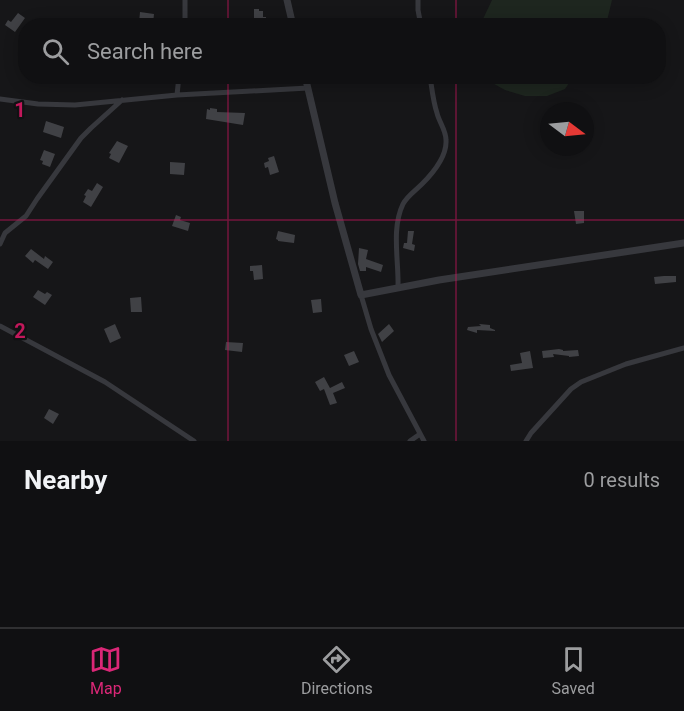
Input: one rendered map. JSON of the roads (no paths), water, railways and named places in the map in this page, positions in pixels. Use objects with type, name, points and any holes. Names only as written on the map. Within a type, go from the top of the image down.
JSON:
[{"type":"street","points":[[185,0],[185,18]]},
{"type":"street","points":[[287,0],[291,18]]},
{"type":"street","points":[[418,0],[420,18]]},
{"type":"street","points":[[177,96],[178,84]]},
{"type":"street","points":[[307,84],[335,203],[371,329],[389,375],[424,441]]},
{"type":"street","points":[[398,288],[396,228],[398,218],[408,196],[433,172],[440,160],[446,141],[437,115],[431,84]]},
{"type":"street","points":[[0,99],[38,104],[75,105],[308,88]]},
{"type":"street","points":[[0,244],[5,233],[26,216],[81,138],[122,100]]},
{"type":"street","points":[[361,295],[485,272],[684,243]]},
{"type":"street","points":[[0,326],[105,382],[194,441]]},
{"type":"street","points":[[526,441],[571,389],[581,382],[626,364],[684,348]]},
{"type":"street","points":[[410,441],[420,434]]}]
